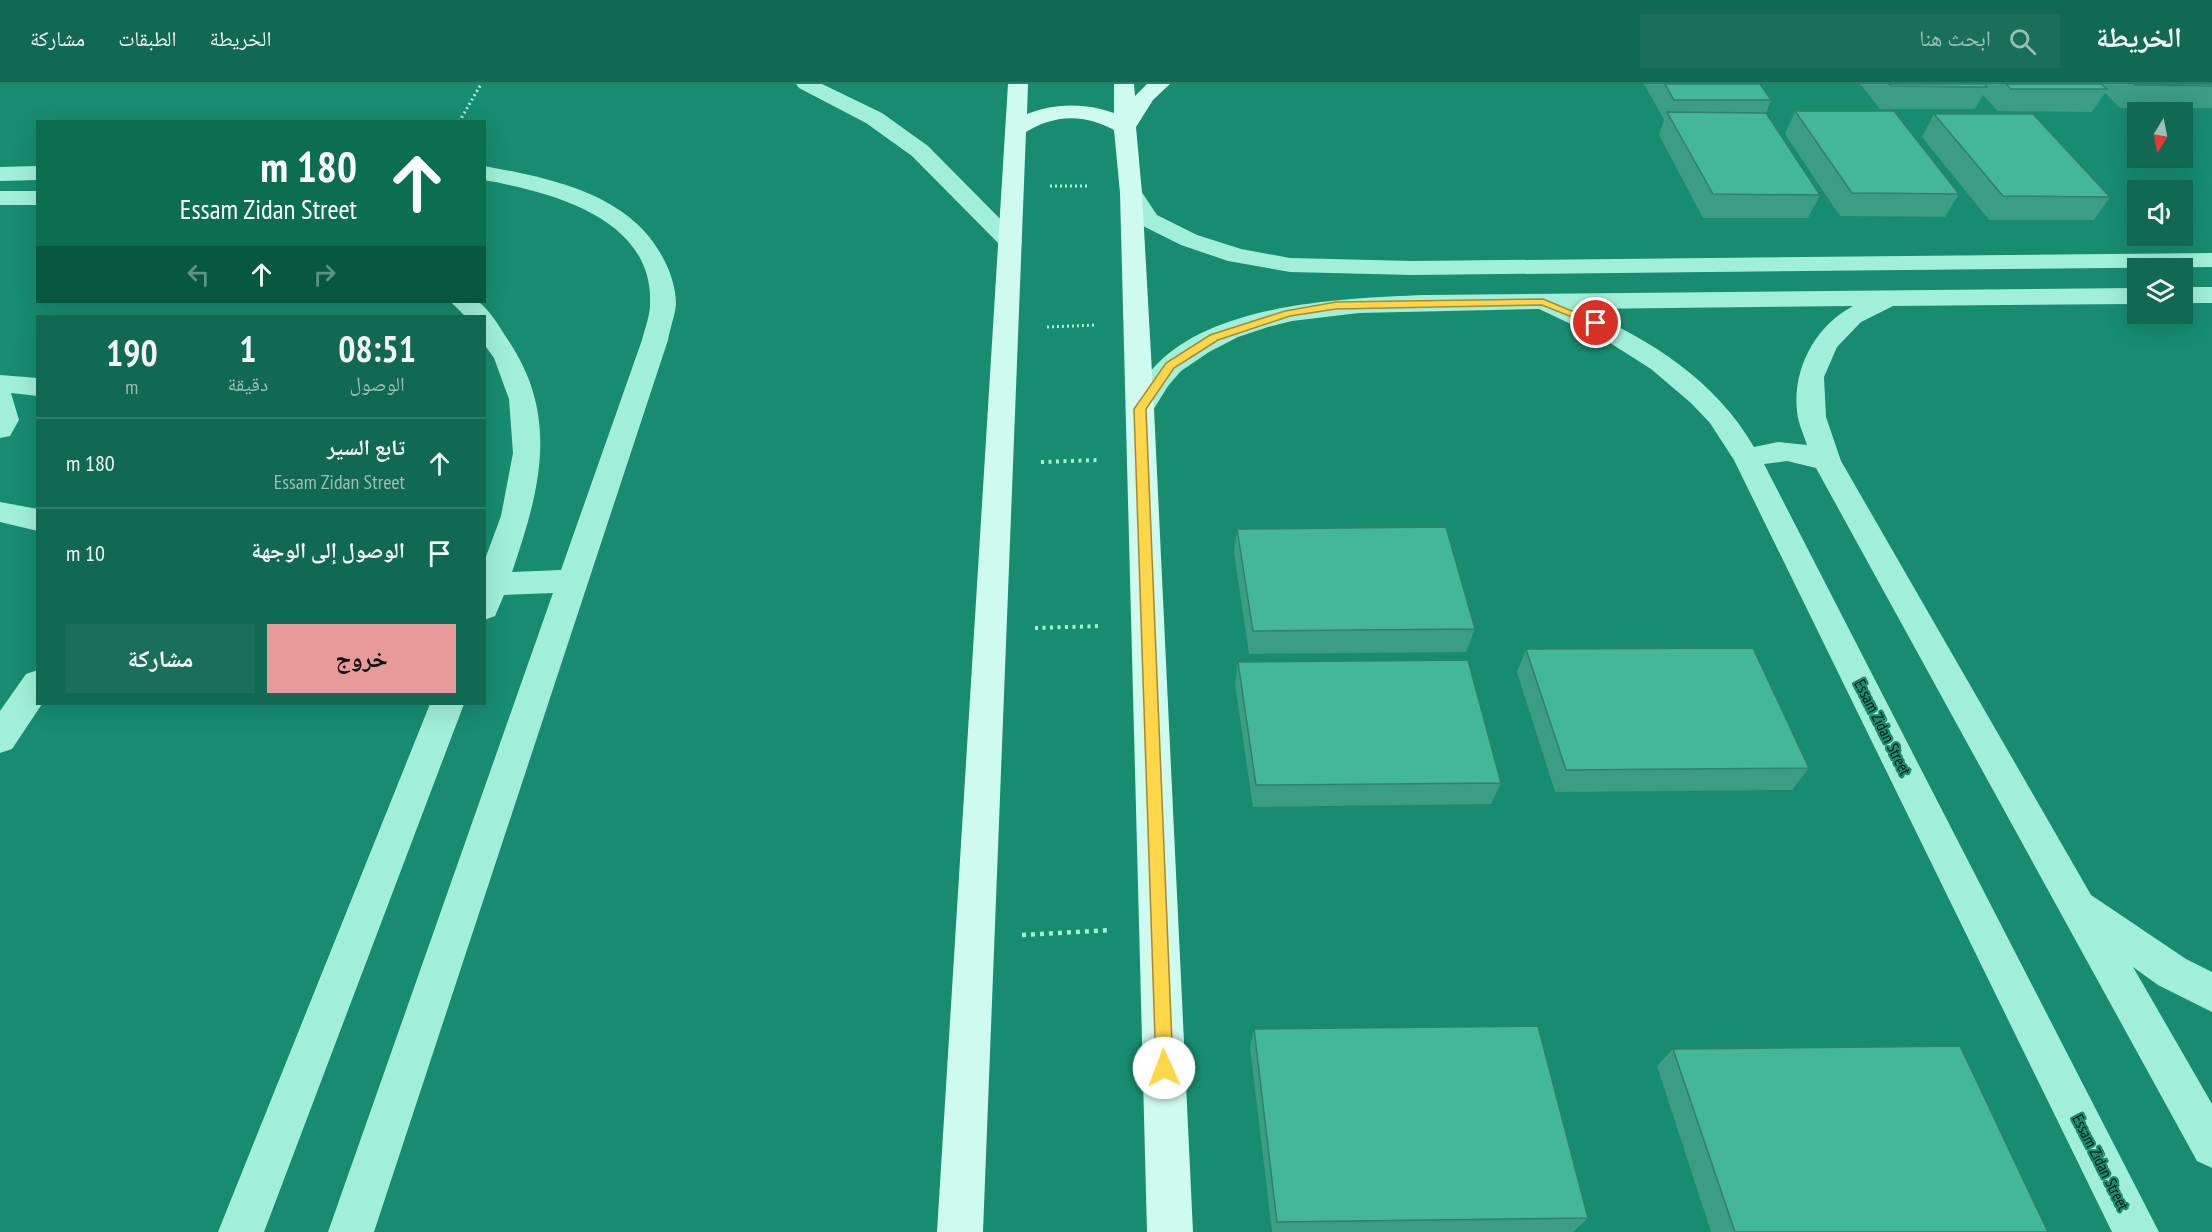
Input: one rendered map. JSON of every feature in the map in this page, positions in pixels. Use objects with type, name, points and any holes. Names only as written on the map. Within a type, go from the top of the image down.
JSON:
[{"type":"street","points":[[807,84],[874,118],[920,151],[1010,242]]},
{"type":"street","points":[[960,1232],[1018,84]]},
{"type":"street","points":[[1124,84],[1137,324],[1170,1232]]},
{"type":"street","points":[[1125,127],[1145,96],[1160,84]]},
{"type":"street","points":[[1016,129],[1042,115],[1060,112],[1097,114],[1113,119],[1125,127]]},
{"type":"street","points":[[0,174],[36,173]]},
{"type":"street","points":[[351,1232],[655,340],[664,301],[657,267],[639,238],[612,214],[576,195],[533,181],[486,173]]},
{"type":"street","points":[[1131,189],[1149,220],[1189,240],[1237,256],[1290,265],[1412,268],[2212,260]]},
{"type":"street","points":[[0,198],[36,198]]},
{"type":"street","points":[[1412,268],[1401,279],[1401,286],[1414,298],[1425,303]]},
{"type":"street","points":[[2193,295],[2212,295]]},
{"type":"street","points":[[1140,409],[1170,366],[1214,338],[1288,313],[1336,306],[1425,303],[2127,296]]},
{"type":"street","points":[[1890,298],[1852,317],[1825,344],[1811,377],[1812,417],[1827,461],[2212,1146]]},
{"type":"street","name":"Essam Zidan Street","points":[[1543,302],[1596,323],[1634,344],[1686,382],[1722,419],[1748,460],[2136,1232]]},
{"type":"street","points":[[465,303],[479,315]]},
{"type":"street","points":[[486,326],[507,358],[522,399],[527,453],[516,516],[489,596],[573,581]]},
{"type":"street","points":[[0,384],[36,387]]},
{"type":"street","points":[[0,398],[5,420],[0,429]]},
{"type":"street","points":[[1748,460],[1775,450],[1811,454],[1827,461]]},
{"type":"street","points":[[0,512],[36,520]]},
{"type":"street","points":[[0,739],[36,686]]},
{"type":"street","points":[[241,1232],[447,705]]},
{"type":"street","points":[[2077,905],[2172,972],[2212,993]]},
{"type":"path","points":[[460,120],[481,84]]},
{"type":"path","points":[[1013,187],[1131,189]]},
{"type":"path","points":[[1005,328],[1137,324]]},
{"type":"path","points":[[999,463],[1142,459]]},
{"type":"path","points":[[990,630],[1148,624]]},
{"type":"path","points":[[975,938],[1159,928]]},
{"type":"building","points":[[1665,84],[1760,84],[1771,100],[1674,100]]},
{"type":"building","points":[[1889,84],[1985,84],[1987,87],[1891,86]]},
{"type":"building","points":[[2006,84],[2101,84],[2107,89],[2011,89]]},
{"type":"building","points":[[2133,84],[2212,84],[2212,86],[2135,85]]},
{"type":"building","points":[[1795,111],[1894,111],[1959,194],[1852,193]]},
{"type":"building","points":[[1667,112],[1766,113],[1820,195],[1713,194]]},
{"type":"building","points":[[1934,114],[2033,114],[2110,197],[2003,196]]},
{"type":"building","points":[[1446,527],[1475,629],[1253,631],[1237,529]]},
{"type":"building","points":[[1753,648],[1809,768],[1566,770],[1526,649]]},
{"type":"building","points":[[1468,660],[1501,783],[1256,785],[1238,662]]},
{"type":"building","points":[[1538,1026],[1588,1218],[1277,1222],[1254,1029]]},
{"type":"building","points":[[1960,1046],[2048,1232],[1735,1232],[1673,1049]]},
{"type":"route","points":[[1164,1068],[1140,409],[1170,366],[1214,338],[1288,313],[1336,306],[1543,302],[1596,323]]}]
